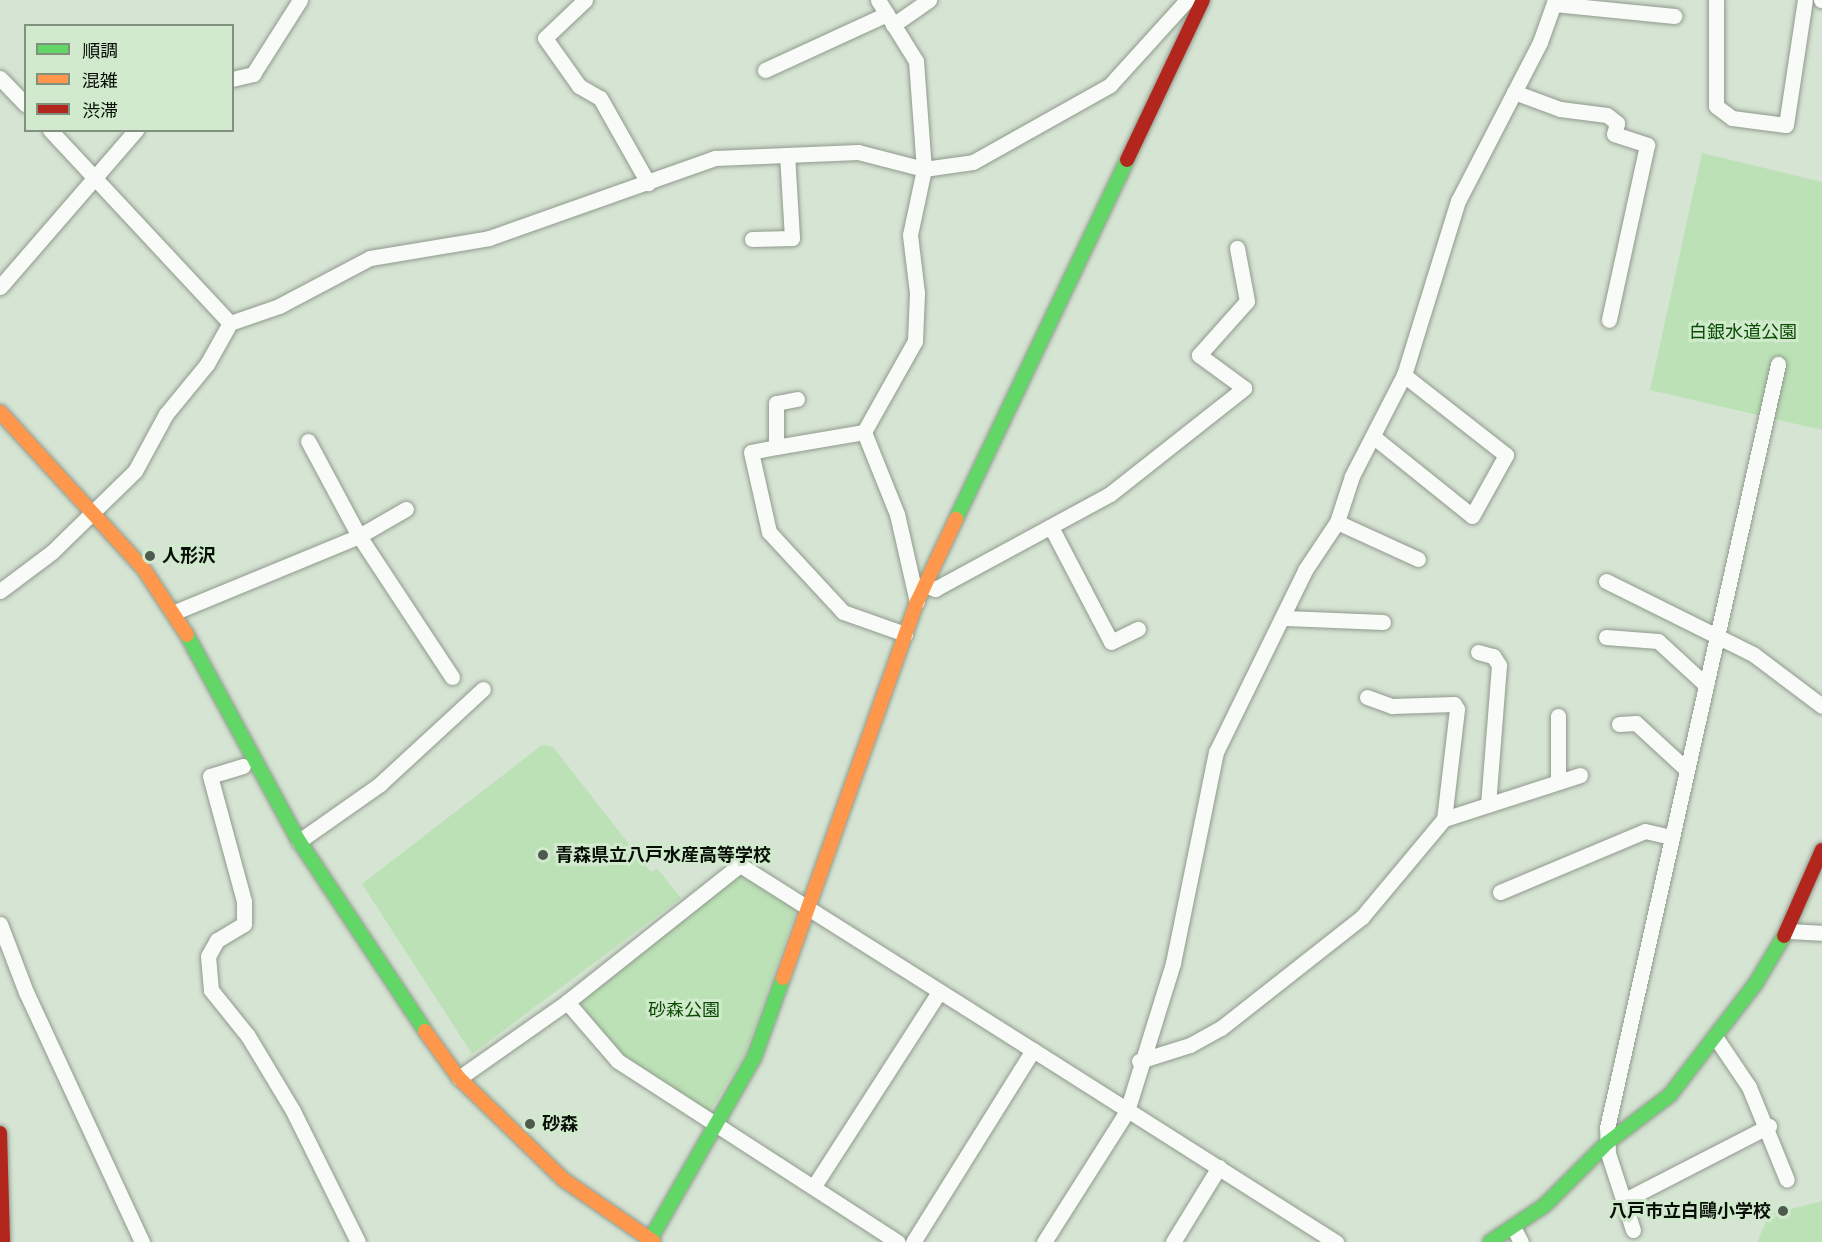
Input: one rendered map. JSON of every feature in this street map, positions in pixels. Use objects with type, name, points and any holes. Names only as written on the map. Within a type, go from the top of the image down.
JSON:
[{"type":"street","points":[[234,79],[253,74],[300,0]]},
{"type":"street","points":[[585,0],[548,30],[547,44],[579,87],[600,98],[648,183]]},
{"type":"street","points":[[864,432],[915,341],[910,235],[924,169],[916,61],[878,0]]},
{"type":"street","points":[[765,70],[890,20],[929,0]]},
{"type":"street","points":[[0,591],[38,565],[90,512],[135,471],[166,414],[207,364],[230,322],[279,306],[370,258],[489,238],[715,158],[858,152],[924,169],[973,162],[1110,85],[1187,0]]},
{"type":"street","points":[[0,412],[90,512],[175,612],[298,841],[371,957],[459,1078],[564,1180],[651,1241],[717,1130],[754,1058],[811,908],[905,634],[925,585],[1203,0]]},
{"type":"street","points":[[1716,0],[1716,106],[1732,118],[1786,125],[1805,0]]},
{"type":"street","points":[[1044,1242],[1127,1110],[1139,1061],[1173,963],[1209,773],[1286,618],[1305,570],[1337,522],[1352,476],[1375,438],[1404,375],[1458,201],[1514,92],[1555,2],[1674,16]]},
{"type":"street","points":[[0,78],[24,103]]},
{"type":"street","points":[[1514,92],[1560,109],[1607,115],[1617,123],[1614,134],[1647,145],[1609,320]]},
{"type":"street","points":[[52,132],[230,322]]},
{"type":"street","points":[[0,287],[134,132]]},
{"type":"street","points":[[752,239],[792,238],[787,155]]},
{"type":"street","points":[[925,585],[935,589],[1052,529],[1110,494],[1244,388],[1199,355],[1247,301],[1237,248]]},
{"type":"street","points":[[1633,1230],[1607,1143],[1672,837],[1778,364]]},
{"type":"street","points":[[1375,438],[1472,516],[1506,455],[1404,375]]},
{"type":"street","points":[[777,447],[776,403],[797,399]]},
{"type":"street","points":[[864,432],[751,452],[769,532],[843,612],[905,634]]},
{"type":"street","points":[[864,432],[897,514],[918,602]]},
{"type":"street","points":[[308,441],[359,536],[452,677]]},
{"type":"street","points":[[175,612],[359,536],[406,509]]},
{"type":"street","points":[[1337,522],[1418,559]]},
{"type":"street","points":[[1052,529],[1111,642],[1138,629]]},
{"type":"street","points":[[1606,581],[1753,654],[1822,706]]},
{"type":"street","points":[[1286,618],[1383,622]]},
{"type":"street","points":[[1606,637],[1658,641],[1706,685]]},
{"type":"street","points":[[1478,652],[1493,656],[1499,665],[1488,805]]},
{"type":"street","points":[[298,841],[380,784],[483,689]]},
{"type":"street","points":[[1367,697],[1392,706],[1454,704],[1457,709],[1444,819]]},
{"type":"street","points":[[1558,716],[1558,782]]},
{"type":"street","points":[[1619,724],[1636,723],[1687,771]]},
{"type":"street","points":[[243,766],[210,776],[244,901],[244,924],[217,940],[208,956],[211,990],[248,1036],[287,1102],[358,1242]]},
{"type":"street","points":[[1139,1061],[1190,1045],[1221,1028],[1362,917],[1444,819],[1580,775]]},
{"type":"street","points":[[1500,892],[1645,831],[1672,837]]},
{"type":"street","points":[[1490,1242],[1545,1205],[1607,1143],[1670,1095],[1716,1038],[1787,931],[1822,850]]},
{"type":"street","points":[[459,1078],[567,1002],[740,865],[1336,1242]]},
{"type":"street","points":[[0,924],[26,992],[142,1242]]},
{"type":"street","points":[[1787,931],[1822,933]]},
{"type":"street","points":[[814,1186],[939,992]]},
{"type":"street","points":[[567,1002],[618,1061],[717,1130],[814,1186],[898,1242]]},
{"type":"street","points":[[1716,1038],[1769,1126],[1787,1180]]},
{"type":"street","points":[[913,1242],[1034,1050]]},
{"type":"street","points":[[1625,1200],[1769,1126]]},
{"type":"street","points":[[0,1133],[3,1242]]},
{"type":"street","points":[[1173,1242],[1219,1167]]},
{"type":"street","points":[[1513,1227],[1521,1242]]},
{"type":"green space","name":"白銀水道公園","points":[[1702,153],[1822,182],[1822,430],[1650,390]]},
{"type":"green space","points":[[542,745],[553,747],[651,872],[657,868],[681,898],[472,1054],[362,884]]},
{"type":"green space","name":"砂森公園","points":[[744,874],[794,906],[795,915],[745,1054],[709,1113],[622,1058],[577,999],[734,876]]},
{"type":"green space","points":[[1822,1201],[1822,1242],[1757,1242],[1769,1215]]},
{"type":"traffic: fast","points":[[956,519],[1127,160]]},
{"type":"traffic: fast","points":[[187,635],[299,841],[425,1031]]},
{"type":"traffic: fast","points":[[1490,1242],[1545,1205],[1607,1143],[1670,1095],[1756,983],[1784,936]]},
{"type":"traffic: fast","points":[[650,1240],[754,1058],[783,978]]},
{"type":"traffic: slow","points":[[0,412],[143,568],[187,635]]},
{"type":"traffic: slow","points":[[783,978],[917,602],[956,519]]},
{"type":"traffic: slow","points":[[425,1031],[459,1078],[564,1180],[654,1242]]},
{"type":"traffic: jam","points":[[1127,160],[1203,0]]},
{"type":"traffic: jam","points":[[1784,936],[1822,850]]},
{"type":"traffic: jam","points":[[0,1133],[3,1242]]},
{"type":"place","name":"人形沢","points":[[150,556]]},
{"type":"place","name":"青森県立八戸水産高等学校","points":[[543,855]]},
{"type":"place","name":"砂森","points":[[530,1124]]},
{"type":"place","name":"八戸市立白鷗小学校","points":[[1783,1211]]}]
